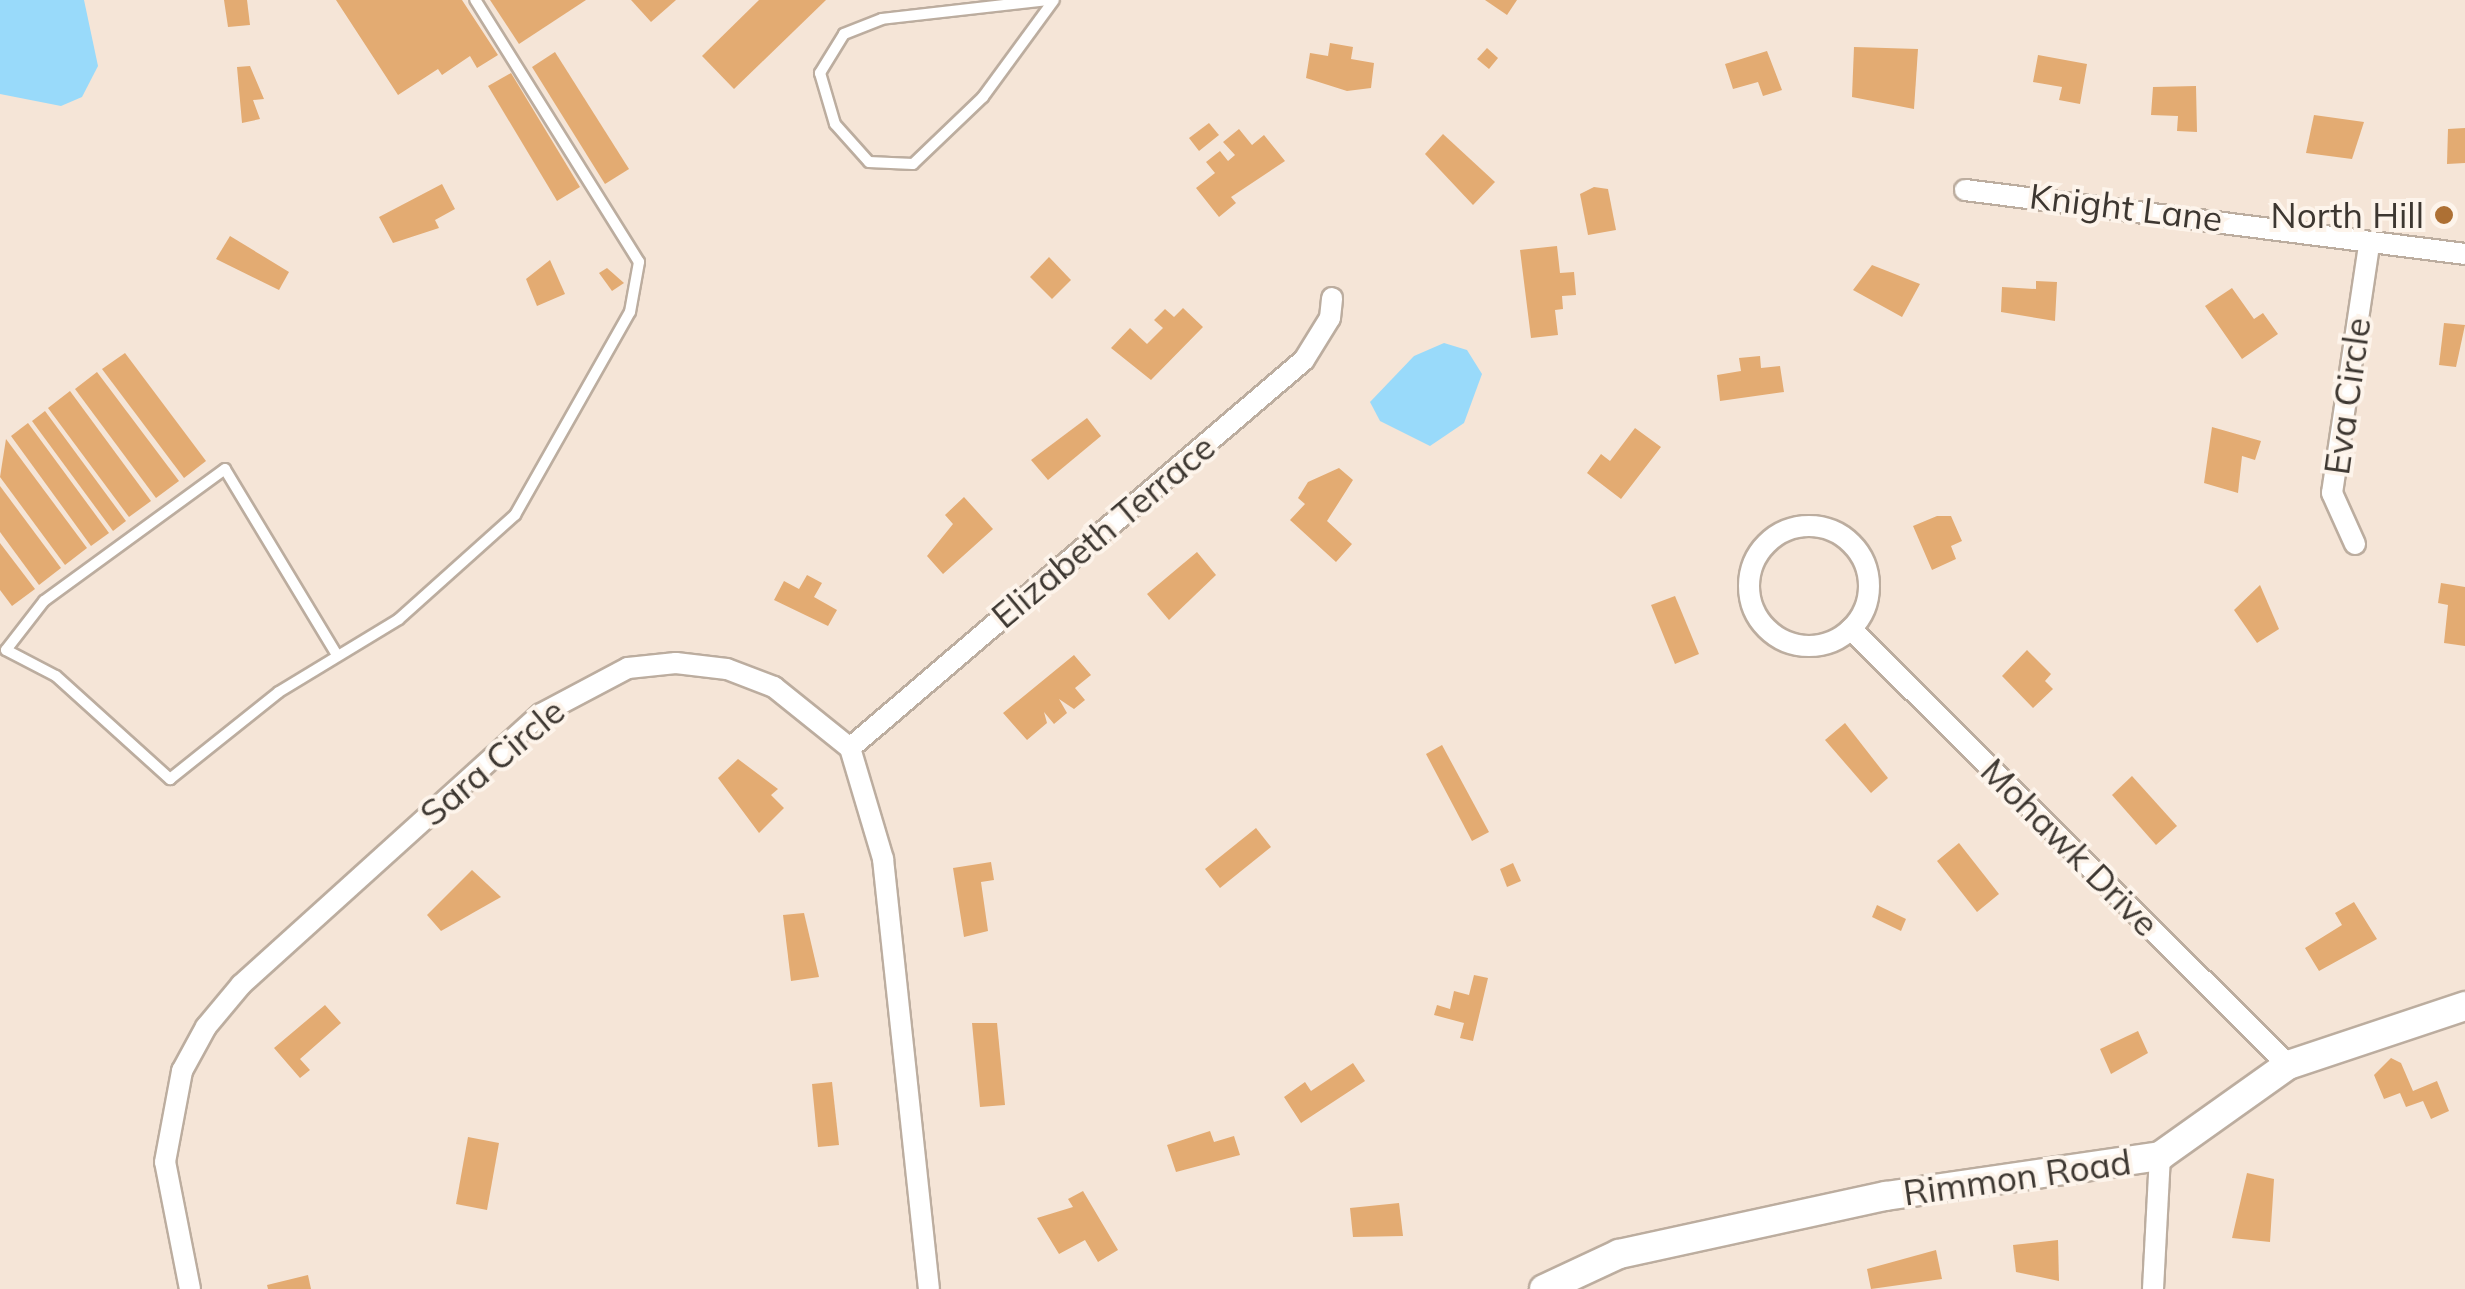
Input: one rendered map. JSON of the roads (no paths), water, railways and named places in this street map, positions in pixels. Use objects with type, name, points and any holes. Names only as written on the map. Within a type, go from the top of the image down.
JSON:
[{"type":"street","name":"Knight Lane","points":[[1965,190],[2465,254]]},
{"type":"street","name":"Eva Circle","points":[[2355,544],[2332,493],[2369,244]]},
{"type":"street","name":"Elizabeth Terrace","points":[[850,748],[1304,360],[1330,318],[1332,298]]},
{"type":"street","points":[[1808,526],[1850,541],[1870,588],[1851,629],[1808,646],[1766,627],[1749,584],[1766,544],[1808,526]]},
{"type":"street","name":"Mohawk Drive","points":[[1851,629],[2288,1065]]},
{"type":"street","name":"Sara Circle","points":[[190,1289],[165,1162],[182,1071],[206,1027],[241,984],[542,714],[628,668],[676,663],[727,669],[774,687],[850,748]]},
{"type":"street","points":[[850,748],[883,859],[928,1289]]},
{"type":"street","name":"Rimmon Road","points":[[1544,1289],[1638,1250],[1886,1196],[2160,1156],[2288,1065],[2465,1006]]},
{"type":"street","points":[[2154,1289],[2160,1156]]},
{"type":"lane","points":[[337,655],[226,470],[44,601],[6,650],[56,676],[170,779],[337,655],[399,619],[515,515],[599,373],[638,283],[639,262],[475,0]]},
{"type":"lane","points":[[1051,0],[983,97],[914,164],[869,162],[835,124],[820,72],[844,34],[882,19],[1051,0]]},
{"type":"water","points":[[0,0],[84,0],[98,66],[82,97],[61,106],[0,94]]},
{"type":"water","points":[[1444,343],[1467,350],[1482,374],[1464,423],[1430,446],[1380,421],[1370,402],[1414,356]]},
{"type":"place","name":"North Hill","points":[[2444,215]]}]
